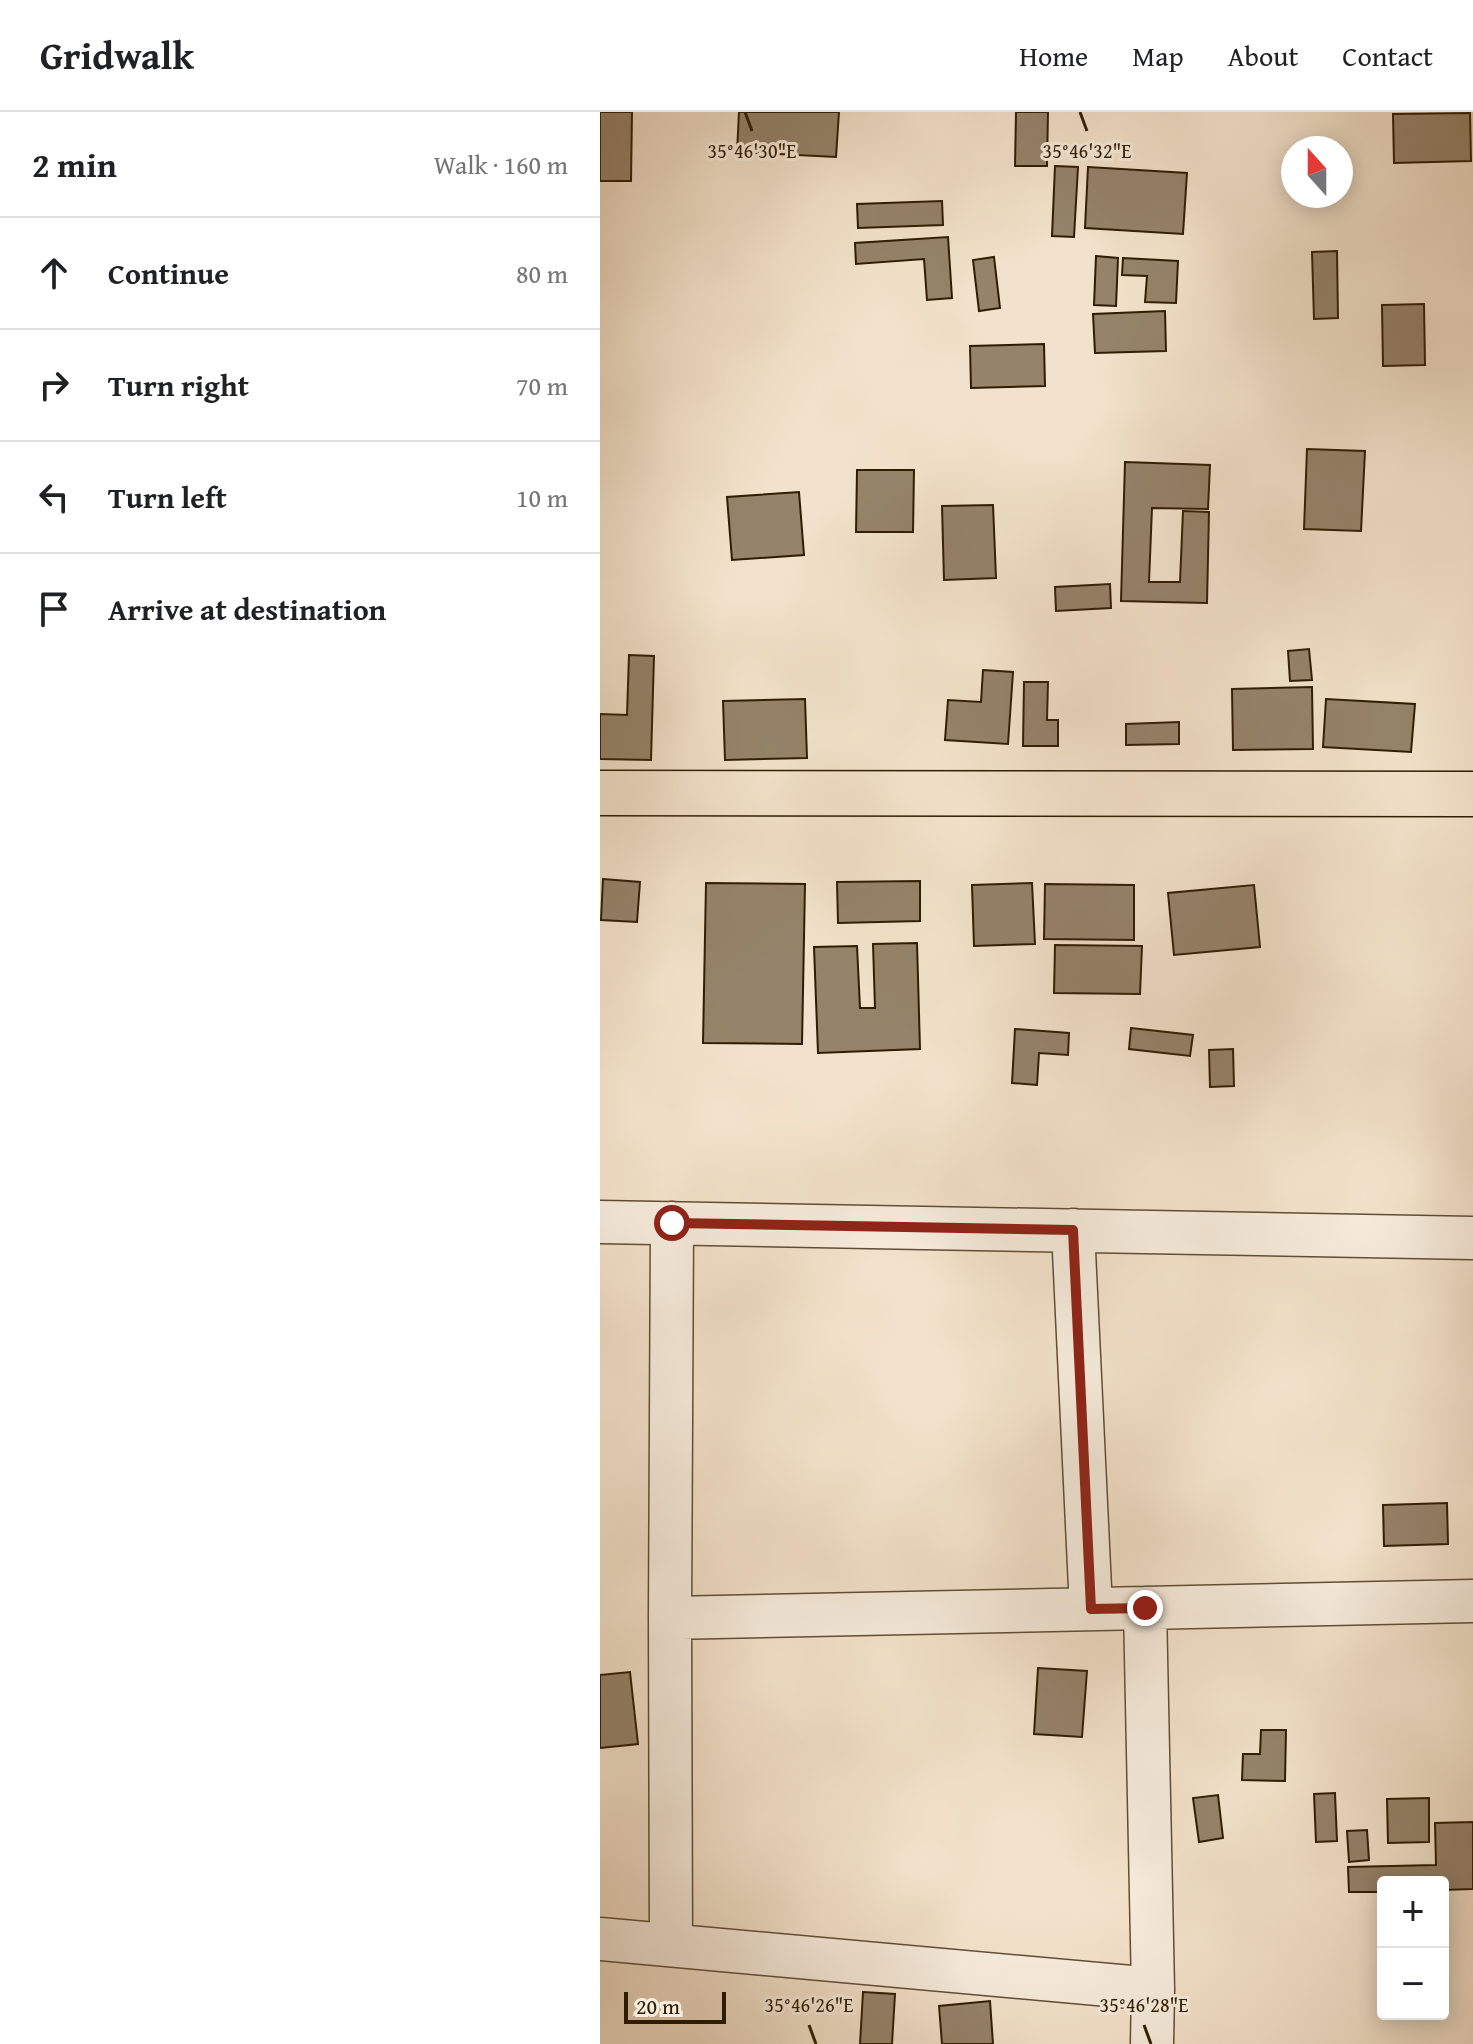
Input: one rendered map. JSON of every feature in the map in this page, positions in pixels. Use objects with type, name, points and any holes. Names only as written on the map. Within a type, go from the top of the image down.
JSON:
[{"type":"main road","points":[[600,793],[1473,794]]},
{"type":"street","points":[[600,1222],[1473,1238]]},
{"type":"street","points":[[671,1945],[672,1223]]},
{"type":"street","points":[[1073,1230],[1091,1609]]},
{"type":"street","points":[[670,1618],[1473,1601]]},
{"type":"street","points":[[1145,1608],[1152,2044]]},
{"type":"street","points":[[600,1939],[1153,1989]]},
{"type":"building","points":[[600,112],[632,112],[631,181],[600,181]]},
{"type":"building","points":[[739,112],[839,112],[836,157],[737,152]]},
{"type":"building","points":[[1016,112],[1048,112],[1047,166],[1015,166]]},
{"type":"building","points":[[1470,113],[1471,161],[1394,163],[1393,114]]},
{"type":"building","points":[[1055,166],[1078,167],[1074,237],[1052,236]]},
{"type":"building","points":[[1088,167],[1187,173],[1183,234],[1085,228]]},
{"type":"building","points":[[942,201],[943,225],[858,228],[857,204]]},
{"type":"building","points":[[948,237],[952,298],[927,300],[924,259],[856,264],[855,243]]},
{"type":"building","points":[[1337,251],[1338,318],[1314,319],[1312,252]]},
{"type":"building","points":[[1096,256],[1118,258],[1116,306],[1094,305]]},
{"type":"building","points":[[994,257],[1000,308],[979,311],[973,260]]},
{"type":"building","points":[[1123,258],[1178,261],[1176,303],[1145,302],[1147,276],[1122,275]]},
{"type":"building","points":[[1424,304],[1425,365],[1383,366],[1382,305]]},
{"type":"building","points":[[1165,311],[1166,351],[1095,353],[1093,314]]},
{"type":"building","points":[[1044,344],[1045,386],[971,388],[970,346]]},
{"type":"building","points":[[1307,449],[1365,451],[1361,531],[1304,529]]},
{"type":"building","points":[[1125,462],[1210,465],[1208,509],[1152,508],[1149,582],[1180,582],[1183,511],[1209,512],[1207,603],[1121,601]]},
{"type":"building","points":[[857,470],[914,470],[913,532],[856,532]]},
{"type":"building","points":[[799,492],[804,555],[732,560],[727,497]]},
{"type":"building","points":[[993,505],[996,578],[944,580],[942,506]]},
{"type":"building","points":[[1110,584],[1111,608],[1056,611],[1055,587]]},
{"type":"building","points":[[1309,649],[1312,680],[1290,681],[1288,651]]},
{"type":"building","points":[[629,655],[654,656],[651,760],[600,759],[600,714],[627,715]]},
{"type":"building","points":[[983,670],[1013,672],[1008,744],[945,740],[948,700],[981,702]]},
{"type":"building","points":[[1024,682],[1048,682],[1047,720],[1058,720],[1058,746],[1023,746]]},
{"type":"building","points":[[1312,687],[1313,749],[1233,750],[1232,689]]},
{"type":"building","points":[[805,699],[807,758],[725,760],[723,701]]},
{"type":"building","points":[[1326,699],[1415,704],[1411,752],[1323,747]]},
{"type":"building","points":[[1179,722],[1179,744],[1126,745],[1126,724]]},
{"type":"building","points":[[603,879],[640,882],[637,922],[601,920]]},
{"type":"building","points":[[920,881],[920,921],[838,923],[837,882]]},
{"type":"building","points":[[706,883],[805,884],[802,1044],[703,1043]]},
{"type":"building","points":[[1032,883],[1035,944],[974,946],[972,885]]},
{"type":"building","points":[[1045,884],[1134,885],[1134,940],[1044,939]]},
{"type":"building","points":[[1254,885],[1260,947],[1174,955],[1168,893]]},
{"type":"building","points":[[917,943],[920,1049],[818,1053],[814,947],[857,946],[860,1008],[875,1008],[873,944]]},
{"type":"building","points":[[1055,945],[1142,946],[1140,994],[1054,993]]},
{"type":"building","points":[[1131,1028],[1193,1035],[1190,1056],[1129,1049]]},
{"type":"building","points":[[1015,1029],[1069,1033],[1068,1055],[1039,1053],[1037,1085],[1012,1083]]},
{"type":"building","points":[[1233,1049],[1234,1086],[1210,1087],[1209,1050]]},
{"type":"building","points":[[1447,1503],[1448,1544],[1384,1546],[1383,1505]]},
{"type":"building","points":[[1038,1668],[1087,1671],[1082,1737],[1034,1734]]},
{"type":"building","points":[[630,1672],[638,1744],[600,1748],[600,1675]]},
{"type":"building","points":[[1261,1730],[1286,1730],[1285,1781],[1242,1780],[1243,1754],[1260,1754]]},
{"type":"building","points":[[1335,1793],[1337,1841],[1316,1842],[1314,1794]]},
{"type":"building","points":[[1218,1795],[1223,1838],[1199,1842],[1193,1798]]},
{"type":"building","points":[[1429,1798],[1429,1842],[1388,1843],[1387,1799]]},
{"type":"building","points":[[1473,1822],[1473,1889],[1449,1890],[1449,1876],[1377,1876],[1377,1892],[1349,1892],[1348,1867],[1436,1865],[1435,1823]]},
{"type":"building","points":[[1367,1830],[1369,1860],[1349,1862],[1347,1831]]},
{"type":"building","points":[[863,1992],[895,1994],[892,2044],[860,2044]]},
{"type":"building","points":[[990,2001],[993,2044],[942,2044],[939,2006]]},
{"type":"route","points":[[672,1223],[1073,1230],[1091,1609],[1145,1608]]}]
